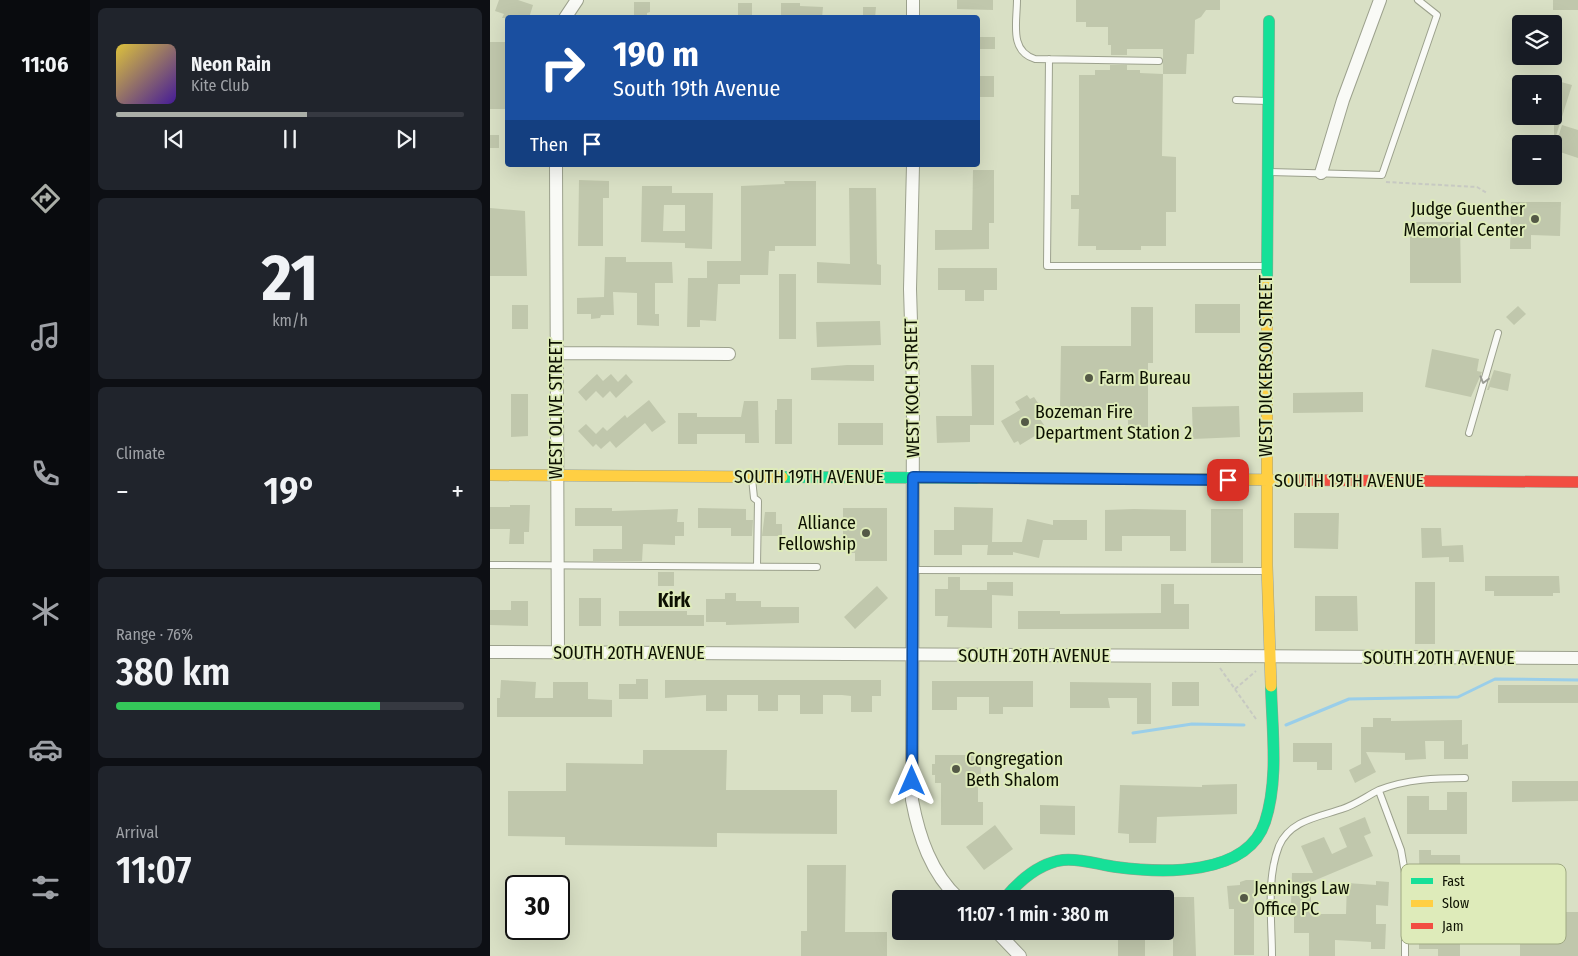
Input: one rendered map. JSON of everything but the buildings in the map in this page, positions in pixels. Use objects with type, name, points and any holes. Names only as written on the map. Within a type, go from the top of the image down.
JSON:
[{"type":"street","points":[[567,15],[577,0]]},
{"type":"street","points":[[913,0],[913,15]]},
{"type":"street","points":[[1321,173],[1343,100],[1380,0]]},
{"type":"street","name":"WEST DICKERSON STREET","points":[[1014,890],[1039,869],[1062,860],[1121,868],[1177,870],[1215,865],[1238,855],[1255,840],[1262,829],[1270,806],[1271,658],[1267,570],[1266,481],[1269,21]]},
{"type":"street","name":"WEST OLIVE STREET","points":[[556,167],[558,652]]},
{"type":"street","name":"WEST KOCH STREET","points":[[913,167],[910,289],[913,477],[911,570],[912,800],[923,846],[938,872],[952,890]]},
{"type":"street","points":[[556,353],[729,354]]},
{"type":"street","name":"SOUTH 19TH AVENUE","points":[[490,475],[1578,482]]},
{"type":"street","name":"SOUTH 20TH AVENUE","points":[[490,652],[1271,658],[1578,658]]},
{"type":"street","points":[[1005,940],[1020,956]]},
{"type":"lane","points":[[1017,0],[1016,43],[1020,51],[1035,59],[1159,61]]},
{"type":"lane","points":[[1268,172],[1382,175],[1437,15],[1418,0]]},
{"type":"lane","points":[[1049,59],[1047,266],[1266,266]]},
{"type":"lane","points":[[1236,100],[1268,100]]},
{"type":"lane","points":[[1469,433],[1498,333]]},
{"type":"lane","points":[[752,477],[754,498],[758,501],[759,538],[757,566]]},
{"type":"lane","points":[[490,565],[816,567]]},
{"type":"lane","points":[[911,570],[1267,570]]},
{"type":"lane","points":[[1272,956],[1273,868],[1280,845],[1290,830],[1316,816],[1343,809],[1379,790],[1418,780],[1465,778]]},
{"type":"lane","points":[[1379,790],[1401,850],[1404,864]]},
{"type":"path","points":[[1212,657],[1271,739]]},
{"type":"path","points":[[1235,689],[1256,670]]},
{"type":"waterway","points":[[1286,725],[1349,699],[1458,697],[1495,679],[1578,680]]},
{"type":"waterway","points":[[1133,733],[1192,724],[1244,725]]},
{"type":"traffic: fast","points":[[1267,282],[1269,21]]},
{"type":"traffic: fast","points":[[782,477],[979,478]]},
{"type":"traffic: fast","points":[[1012,890],[1038,869],[1063,860],[1135,869],[1178,870],[1222,862],[1240,853],[1255,840],[1265,822],[1269,806],[1274,754],[1271,686]]},
{"type":"traffic: slow","points":[[1267,282],[1267,566],[1271,686]]},
{"type":"traffic: slow","points":[[490,475],[782,477]]},
{"type":"traffic: slow","points":[[979,478],[1299,480]]},
{"type":"traffic: jam","points":[[1299,480],[1578,482]]},
{"type":"place","name":"Judge Guenther Memorial Center","points":[[1535,219]]},
{"type":"place","name":"Farm Bureau","points":[[1089,378]]},
{"type":"place","name":"Bozeman Fire Department Station 2","points":[[1025,422]]},
{"type":"place","name":"Alliance Fellowship","points":[[866,533]]},
{"type":"place","name":"Congregation Beth Shalom","points":[[956,769]]},
{"type":"place","name":"Jennings Law Office PC","points":[[1244,898]]},
{"type":"district","name":"Kirk","points":[[674,600]]},
{"type":"route","points":[[912,781],[911,570],[913,477],[1228,480]]}]
